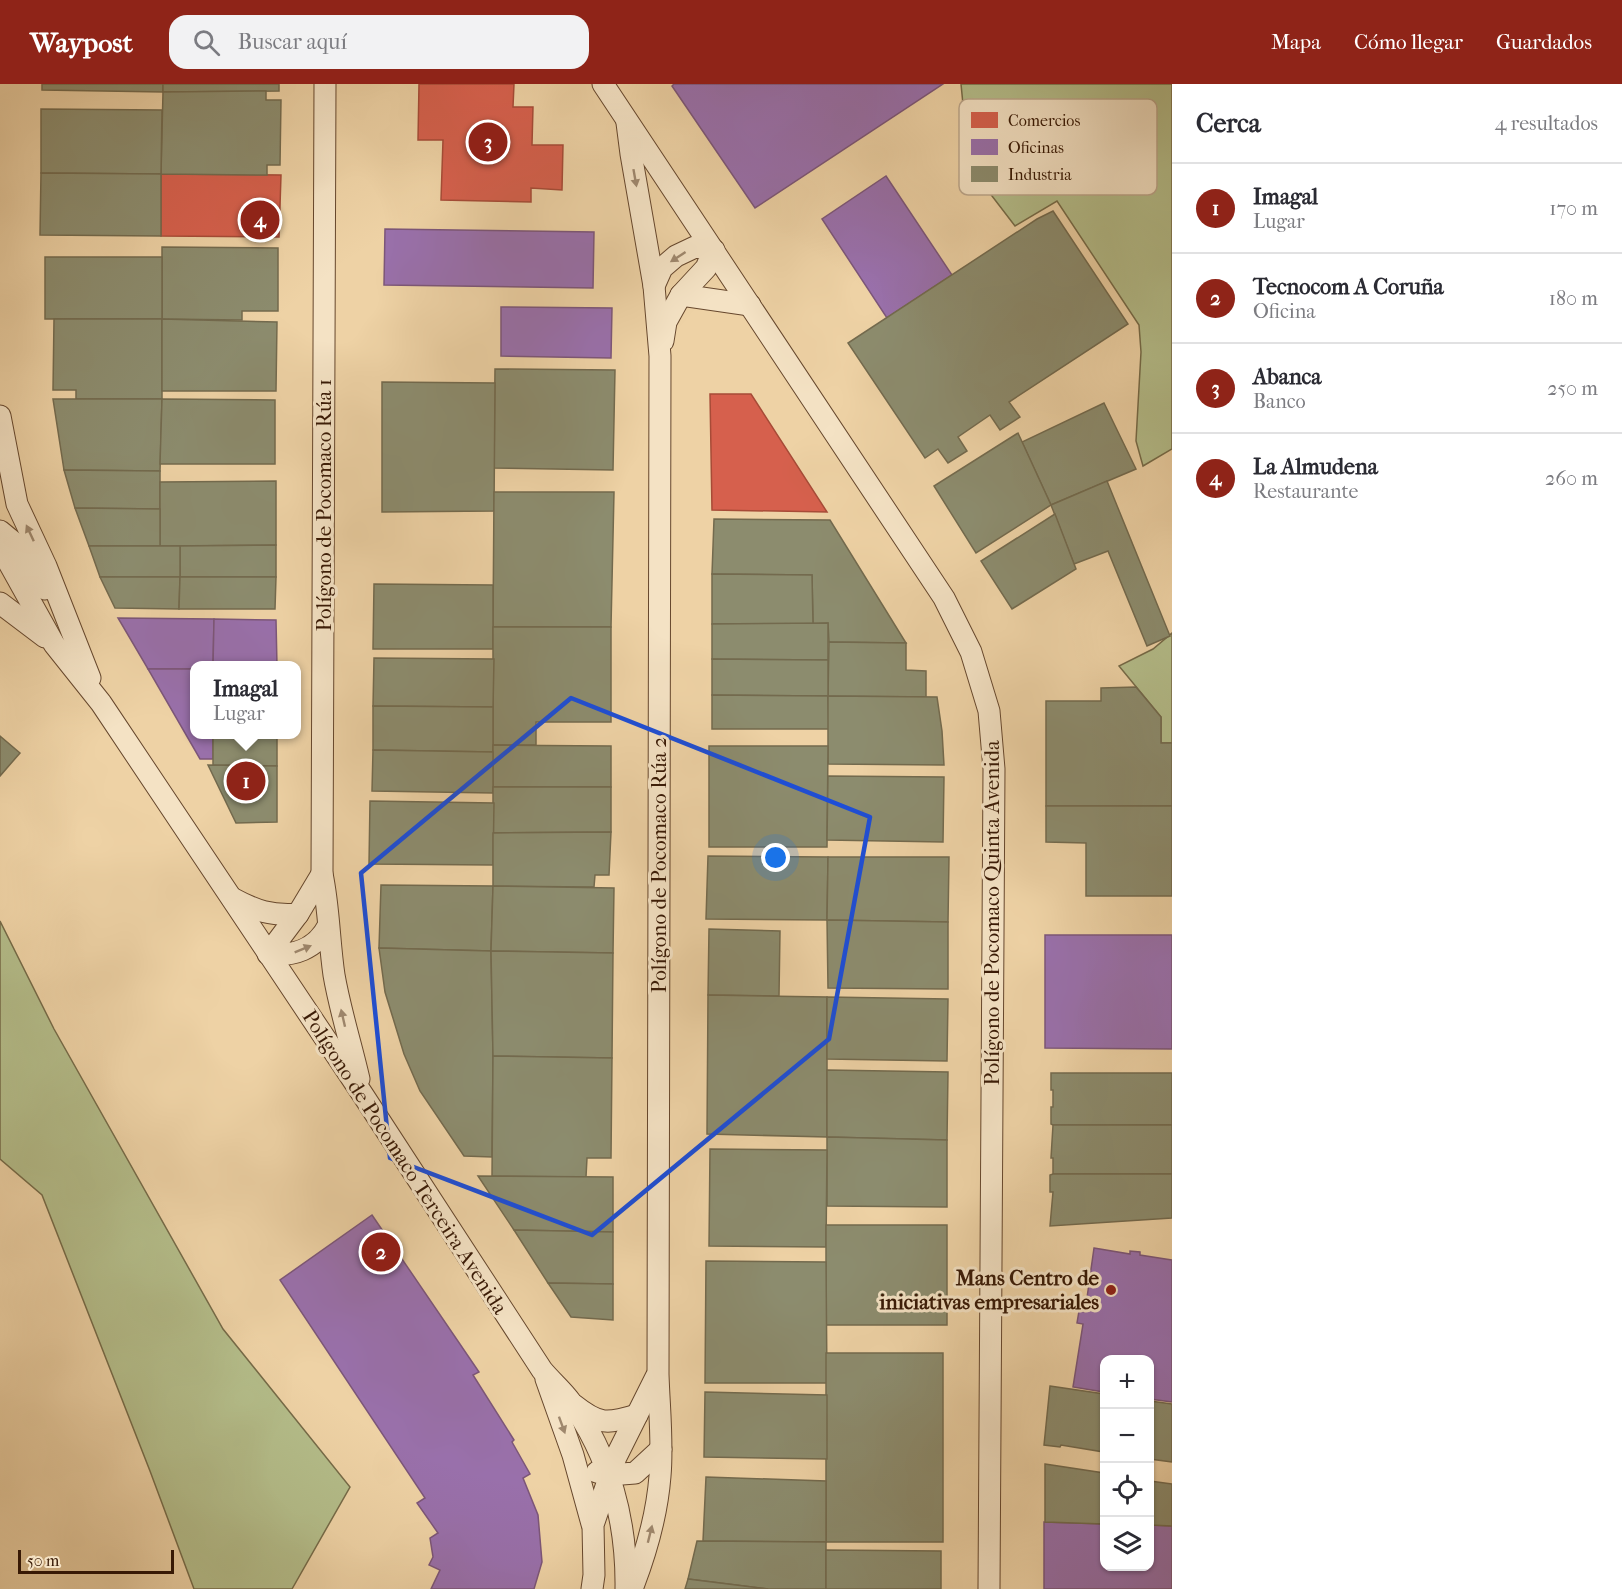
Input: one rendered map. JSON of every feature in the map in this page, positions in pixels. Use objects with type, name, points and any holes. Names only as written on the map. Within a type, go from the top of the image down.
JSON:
[{"type":"street","name":"Polígono de Pocomaco Rúa 1","points":[[325,84],[322,874],[342,1020],[363,1095]]},
{"type":"street","name":"Polígono de Pocomaco Quinta Avenida","points":[[603,84],[944,598],[971,652],[989,711],[994,769],[989,1589]]},
{"type":"street","name":"Polígono de Pocomaco Rúa 2","points":[[627,120],[654,286],[660,356],[658,1374],[661,1449],[654,1521],[644,1558],[632,1589]]},
{"type":"street","points":[[654,286],[662,268],[676,256],[695,247],[714,250]]},
{"type":"street","name":"Polígono de Pocomaco Rúa 2","points":[[660,356],[666,322],[681,295],[706,268],[714,250]]},
{"type":"street","points":[[681,295],[750,305]]},
{"type":"street","points":[[0,416],[17,504],[46,566],[101,703]]},
{"type":"street","points":[[17,504],[0,531],[9,563],[54,644]]},
{"type":"street","points":[[0,531],[16,545],[69,627]]},
{"type":"street","points":[[0,603],[54,644]]},
{"type":"street","name":"Polígono de Pocomaco Terceira Avenida","points":[[54,644],[101,703],[363,1095],[542,1370],[570,1401],[590,1417],[612,1423],[637,1415]]},
{"type":"street","points":[[268,954],[298,914],[322,874]]},
{"type":"street","name":"Polígono de Pocomaco Terceira Avenida","points":[[230,896],[253,910],[279,915],[298,914]]},
{"type":"street","points":[[268,954],[280,955],[305,950],[322,938],[328,926]]},
{"type":"street","name":"Polígono de Pocomaco Terceira Avenida","points":[[542,1370],[573,1455],[592,1525]]},
{"type":"street","name":"Polígono de Pocomaco Rúa 2","points":[[592,1525],[609,1475],[658,1374]]},
{"type":"street","name":"Polígono de Pocomaco Terceira Avenida","points":[[570,1401],[591,1437],[618,1500],[623,1529],[626,1589]]},
{"type":"street","points":[[573,1455],[599,1474],[609,1475],[635,1473],[661,1449]]},
{"type":"street","points":[[592,1525],[594,1575],[592,1589]]},
{"type":"highlighted area","points":[[571,698],[870,817],[829,1039],[592,1235],[390,1158],[361,873]]},
{"type":"green space","points":[[961,84],[1172,84],[1172,449],[1143,466],[1136,441],[1141,352],[1139,325],[1057,201],[1015,226],[991,195],[1157,195],[1157,99],[962,99]]},
{"type":"green space","points":[[1172,633],[1172,743],[1161,743],[1161,717],[1119,666],[1153,649]]},
{"type":"green space","points":[[0,921],[54,1029],[223,1329],[350,1487],[292,1589],[194,1589],[42,1195],[0,1159]]},
{"type":"building: Comercios","points":[[419,84],[514,84],[513,107],[533,107],[532,145],[563,145],[562,190],[531,188],[531,202],[441,200],[443,140],[418,140]]},
{"type":"building: Comercios","points":[[161,174],[281,175],[279,237],[161,236]]},
{"type":"building: Comercios","points":[[710,394],[751,394],[827,512],[712,510]]},
{"type":"building: Oficinas","points":[[674,84],[943,84],[755,208],[672,86]]},
{"type":"building: Oficinas","points":[[886,176],[952,275],[887,318],[822,219]]},
{"type":"building: Oficinas","points":[[385,229],[594,232],[593,288],[384,285]]},
{"type":"building: Oficinas","points":[[501,307],[612,308],[611,358],[501,356]]},
{"type":"building: Oficinas","points":[[118,618],[214,619],[213,661],[190,661],[190,669],[148,669]]},
{"type":"building: Oficinas","points":[[214,619],[276,620],[277,661],[213,661]]},
{"type":"building: Oficinas","points":[[148,669],[190,669],[190,739],[213,739],[213,759],[200,759]]},
{"type":"building: Oficinas","points":[[1045,935],[1172,935],[1172,1049],[1045,1048]]},
{"type":"building: Oficinas","points":[[372,1215],[479,1372],[473,1375],[514,1440],[512,1442],[530,1474],[523,1478],[538,1515],[542,1562],[534,1589],[431,1589],[440,1570],[429,1565],[433,1557],[430,1538],[438,1533],[417,1503],[425,1498],[280,1280]]},
{"type":"building: Oficinas","points":[[1094,1248],[1130,1254],[1130,1251],[1140,1252],[1140,1255],[1172,1260],[1172,1402],[1154,1400],[1154,1355],[1100,1355],[1100,1391],[1073,1387],[1083,1324],[1077,1323],[1079,1311],[1085,1312]]},
{"type":"building: Oficinas","points":[[1044,1522],[1100,1524],[1100,1571],[1154,1571],[1154,1525],[1172,1526],[1172,1589],[1044,1589]]},
{"type":"building: Industria","points":[[42,84],[163,84],[163,92],[42,90]]},
{"type":"building: Industria","points":[[163,84],[279,84],[279,91],[163,92]]},
{"type":"building: Industria","points":[[266,91],[266,100],[281,100],[280,165],[267,165],[267,175],[161,174],[163,92]]},
{"type":"building: Industria","points":[[41,109],[162,110],[161,174],[41,173]]},
{"type":"building: Industria","points":[[41,173],[161,174],[161,236],[40,235]]},
{"type":"building: Industria","points":[[1053,211],[1128,324],[1009,402],[1020,417],[1000,430],[990,415],[958,437],[967,451],[948,463],[938,449],[925,458],[848,343],[1037,219]]},
{"type":"building: Industria","points":[[162,247],[278,248],[278,311],[242,311],[242,320],[162,319]]},
{"type":"building: Industria","points":[[45,257],[162,257],[162,319],[45,319]]},
{"type":"building: Industria","points":[[54,319],[162,319],[162,399],[76,399],[76,390],[53,390]]},
{"type":"building: Industria","points":[[162,319],[277,322],[276,391],[162,391]]},
{"type":"building: Industria","points":[[495,369],[615,370],[613,470],[494,468]]},
{"type":"building: Industria","points":[[382,382],[495,383],[494,511],[382,512]]},
{"type":"building: Industria","points":[[53,399],[162,399],[160,471],[64,470]]},
{"type":"building: Industria","points":[[162,399],[275,400],[275,464],[160,464]]},
{"type":"building: Industria","points":[[1104,403],[1136,469],[1051,505],[1022,442]]},
{"type":"building: Industria","points":[[1018,433],[1051,505],[976,553],[934,486]]},
{"type":"building: Industria","points":[[64,470],[160,471],[160,509],[75,508]]},
{"type":"building: Industria","points":[[276,481],[276,545],[160,546],[160,482]]},
{"type":"building: Industria","points":[[1107,481],[1170,636],[1147,646],[1108,551],[1074,564],[1051,505]]},
{"type":"building: Industria","points":[[494,492],[614,492],[611,627],[493,627]]},
{"type":"building: Industria","points":[[75,508],[160,509],[160,546],[89,546]]},
{"type":"building: Industria","points":[[1055,514],[1076,569],[1012,609],[981,561]]},
{"type":"building: Industria","points":[[714,519],[830,520],[906,643],[829,642],[828,623],[813,624],[812,575],[712,574]]},
{"type":"building: Industria","points":[[276,545],[276,577],[180,577],[180,546]]},
{"type":"building: Industria","points":[[89,546],[180,546],[180,577],[100,577]]},
{"type":"building: Industria","points":[[712,574],[812,575],[813,624],[712,624]]},
{"type":"building: Industria","points":[[100,577],[180,577],[179,609],[115,608]]},
{"type":"building: Industria","points":[[180,577],[276,577],[275,609],[179,609]]},
{"type":"building: Industria","points":[[374,584],[493,585],[493,649],[373,649]]},
{"type":"building: Industria","points":[[828,623],[828,660],[712,659],[712,624]]},
{"type":"building: Industria","points":[[493,627],[611,627],[611,722],[536,722],[536,745],[493,745]]},
{"type":"building: Industria","points":[[829,642],[906,643],[906,670],[926,671],[926,697],[828,696]]},
{"type":"building: Industria","points":[[374,658],[494,659],[493,707],[373,706]]},
{"type":"building: Industria","points":[[712,659],[828,660],[828,696],[712,695]]},
{"type":"building: Industria","points":[[1136,687],[1161,717],[1161,743],[1172,743],[1172,806],[1046,806],[1046,701],[1101,701],[1101,688]]},
{"type":"building: Industria","points":[[712,695],[828,696],[829,729],[712,729]]},
{"type":"building: Industria","points":[[828,696],[937,697],[944,765],[828,764]]},
{"type":"building: Industria","points":[[373,706],[493,707],[493,752],[373,750]]},
{"type":"building: Industria","points":[[0,736],[20,753],[0,776]]},
{"type":"building: Industria","points":[[213,739],[277,739],[277,766],[213,765]]},
{"type":"building: Industria","points":[[493,745],[611,746],[611,787],[493,787]]},
{"type":"building: Industria","points":[[709,746],[828,746],[827,847],[709,847]]},
{"type":"building: Industria","points":[[373,750],[493,752],[493,793],[372,791]]},
{"type":"building: Industria","points":[[208,765],[277,766],[277,822],[236,823]]},
{"type":"building: Industria","points":[[828,776],[944,777],[943,842],[827,840]]},
{"type":"building: Industria","points":[[493,787],[611,787],[611,832],[493,833]]},
{"type":"building: Industria","points":[[370,801],[494,803],[493,865],[369,864]]},
{"type":"building: Industria","points":[[1046,806],[1172,806],[1172,896],[1086,896],[1086,843],[1046,842]]},
{"type":"building: Industria","points":[[611,832],[609,875],[595,875],[594,887],[493,886],[493,833]]},
{"type":"building: Industria","points":[[708,856],[828,857],[827,920],[706,919]]},
{"type":"building: Industria","points":[[828,857],[949,857],[948,922],[827,920]]},
{"type":"building: Industria","points":[[381,885],[493,886],[491,951],[379,948]]},
{"type":"building: Industria","points":[[493,886],[614,888],[613,953],[491,951]]},
{"type":"building: Industria","points":[[827,920],[948,922],[948,989],[828,988]]},
{"type":"building: Industria","points":[[709,929],[780,931],[779,996],[708,995]]},
{"type":"building: Industria","points":[[379,948],[491,951],[492,1157],[464,1156],[420,1091],[404,1054],[385,992]]},
{"type":"building: Industria","points":[[491,951],[613,953],[612,1058],[493,1056]]},
{"type":"building: Industria","points":[[708,995],[827,997],[827,1137],[707,1134]]},
{"type":"building: Industria","points":[[827,997],[948,999],[947,1061],[827,1059]]},
{"type":"building: Industria","points":[[493,1056],[612,1058],[611,1158],[587,1158],[586,1177],[492,1176]]},
{"type":"building: Industria","points":[[827,1070],[948,1072],[947,1140],[827,1137]]},
{"type":"building: Industria","points":[[1051,1073],[1172,1073],[1172,1125],[1053,1125],[1051,1124],[1053,1090],[1051,1090]]},
{"type":"building: Industria","points":[[1053,1125],[1172,1125],[1172,1174],[1053,1174],[1053,1158],[1051,1158]]},
{"type":"building: Industria","points":[[827,1137],[947,1140],[947,1207],[827,1206]]},
{"type":"building: Industria","points":[[710,1149],[827,1150],[826,1247],[709,1246]]},
{"type":"building: Industria","points":[[1172,1174],[1172,1218],[1050,1226],[1053,1192],[1050,1192],[1050,1175]]},
{"type":"building: Industria","points":[[478,1176],[613,1177],[613,1232],[514,1230]]},
{"type":"building: Industria","points":[[826,1225],[947,1225],[947,1325],[826,1325]]},
{"type":"building: Industria","points":[[514,1230],[613,1232],[613,1284],[548,1283]]},
{"type":"building: Industria","points":[[706,1261],[826,1262],[827,1383],[705,1383]]},
{"type":"building: Industria","points":[[548,1283],[613,1284],[613,1320],[571,1317]]},
{"type":"building: Industria","points":[[826,1353],[943,1353],[943,1542],[826,1542]]},
{"type":"building: Industria","points":[[1050,1386],[1100,1393],[1100,1451],[1061,1445],[1060,1447],[1044,1445]]},
{"type":"building: Industria","points":[[705,1392],[827,1395],[827,1459],[704,1457]]},
{"type":"building: Industria","points":[[1154,1402],[1172,1404],[1172,1462],[1154,1460]]},
{"type":"building: Industria","points":[[1045,1464],[1100,1472],[1100,1524],[1045,1522]]},
{"type":"building: Industria","points":[[706,1477],[826,1481],[826,1542],[703,1541]]},
{"type":"building: Industria","points":[[1154,1482],[1172,1484],[1172,1526],[1154,1525]]},
{"type":"building: Industria","points":[[697,1541],[826,1542],[826,1589],[768,1589],[688,1579]]},
{"type":"building: Industria","points":[[826,1550],[941,1551],[941,1589],[826,1589]]},
{"type":"building: Industria","points":[[688,1579],[768,1589],[685,1589]]},
{"type":"place","name":"Abanca","points":[[488,142]]},
{"type":"place","name":"La Almudena","points":[[260,220]]},
{"type":"place","name":"Imagal","points":[[246,781]]},
{"type":"place","name":"Tecnocom A Coruña","points":[[381,1252]]},
{"type":"place","name":"Mans Centro de iniciativas empresariales","points":[[1111,1290]]}]
